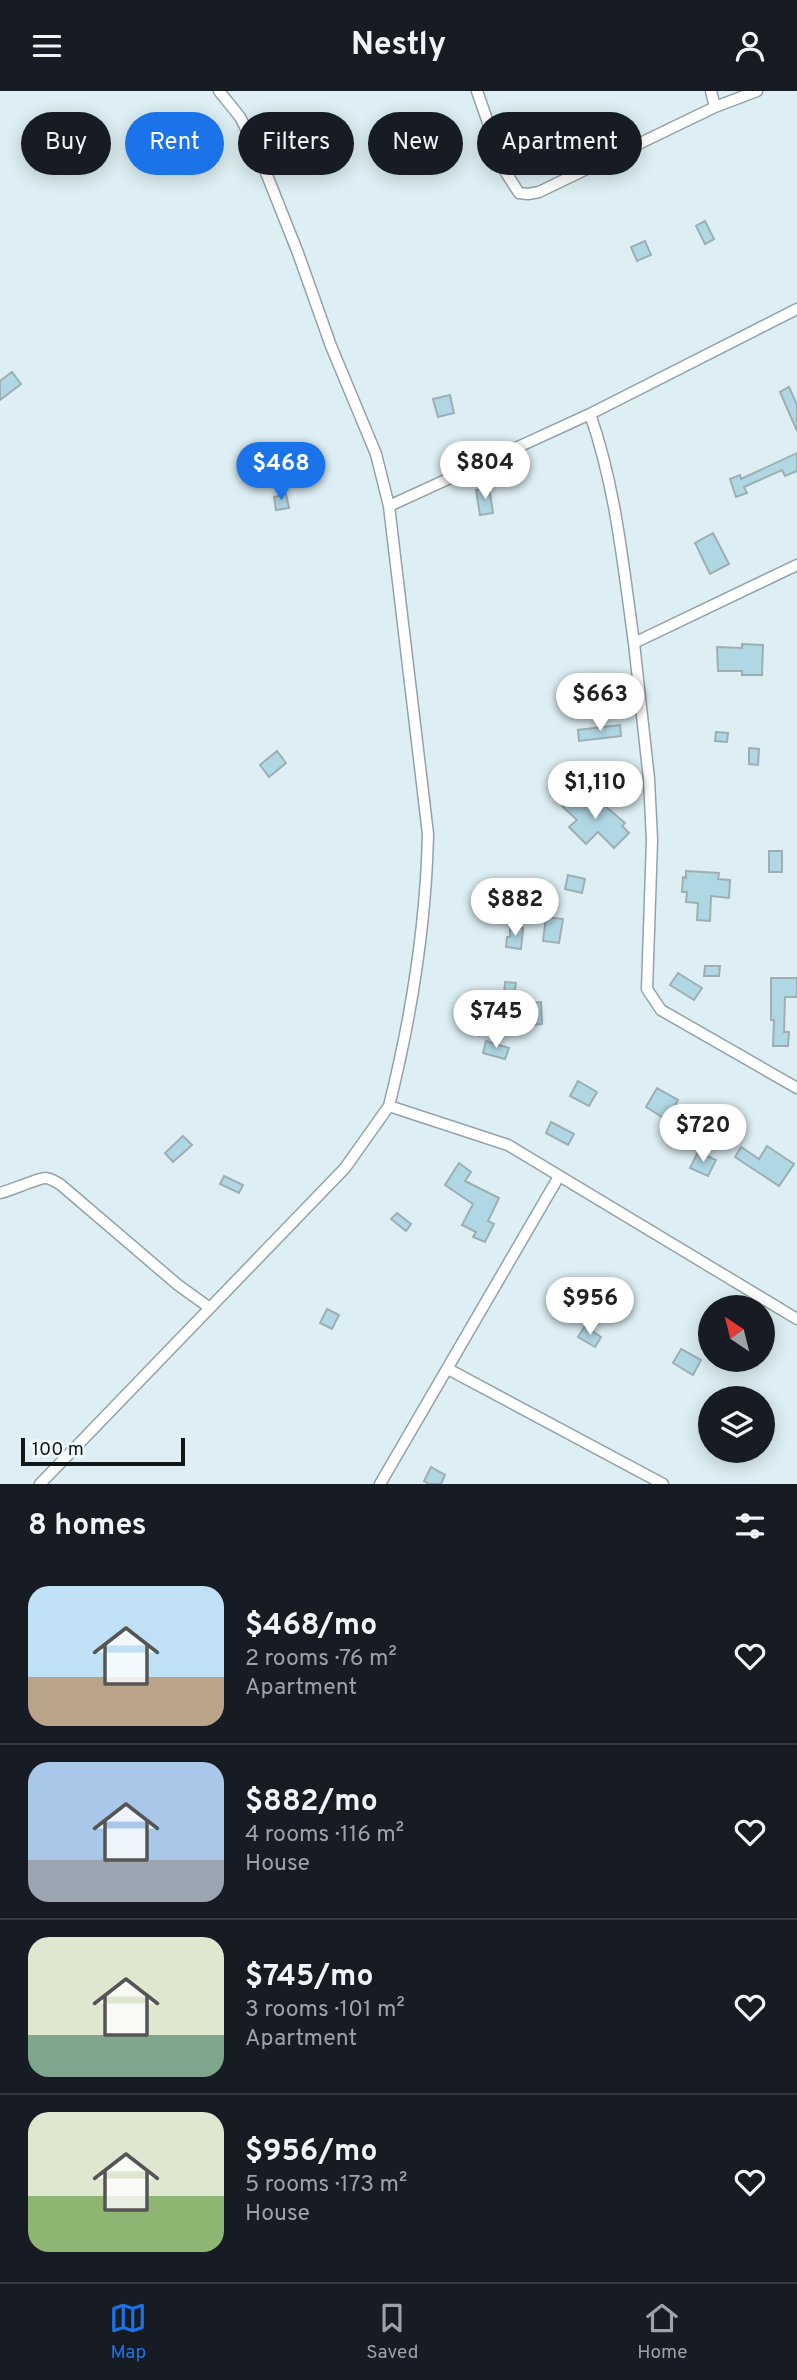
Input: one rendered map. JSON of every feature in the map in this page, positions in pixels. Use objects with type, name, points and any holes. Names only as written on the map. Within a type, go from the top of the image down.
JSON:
[{"type":"street","points":[[40,1484],[345,1168],[389,1106],[404,1039],[422,917],[428,834],[389,506],[376,454],[331,346],[257,151],[240,117],[219,91]]},
{"type":"street","points":[[477,91],[505,171],[519,193],[528,194],[539,192],[715,107],[757,91]]},
{"type":"street","points":[[711,91],[715,107]]},
{"type":"street","points":[[389,506],[590,414],[797,309]]},
{"type":"street","points":[[590,414],[604,453],[611,484],[634,643],[649,779],[652,839],[647,989],[660,1010],[797,1088]]},
{"type":"street","points":[[634,643],[797,565]]},
{"type":"street","points":[[389,1106],[508,1145],[558,1178],[797,1319]]},
{"type":"street","points":[[0,1193],[22,1187],[40,1178],[48,1178],[61,1185],[178,1285],[210,1308]]},
{"type":"street","points":[[380,1484],[558,1178]]},
{"type":"street","points":[[448,1369],[663,1484]]},
{"type":"building","points":[[705,221],[714,239],[705,244],[696,226]]},
{"type":"building","points":[[645,241],[651,255],[637,261],[631,247]]},
{"type":"building","points":[[12,372],[21,384],[0,400],[0,381]]},
{"type":"building","points":[[789,387],[797,405],[797,431],[780,392]]},
{"type":"building","points":[[450,395],[454,413],[438,417],[433,399]]},
{"type":"building","points":[[797,453],[797,471],[785,476],[782,470],[744,487],[747,493],[736,497],[730,479],[740,475],[741,479]]},
{"type":"building","points":[[489,487],[493,513],[480,515],[476,490]]},
{"type":"building","points":[[286,494],[289,508],[276,510],[274,497]]},
{"type":"building","points":[[713,533],[729,564],[710,574],[695,543]]},
{"type":"building","points":[[742,644],[763,645],[762,675],[742,675],[742,671],[718,671],[717,647],[742,648]]},
{"type":"building","points":[[599,674],[603,709],[589,710],[585,676]]},
{"type":"building","points":[[620,725],[621,736],[579,741],[578,730]]},
{"type":"building","points":[[716,732],[728,733],[727,742],[715,741]]},
{"type":"building","points":[[749,748],[759,749],[758,765],[749,764]]},
{"type":"building","points":[[277,751],[286,763],[269,777],[260,765]]},
{"type":"building","points":[[575,792],[591,806],[597,799],[625,823],[622,826],[629,833],[614,848],[598,832],[586,844],[569,827],[577,820],[562,806]]},
{"type":"building","points":[[769,851],[782,851],[782,872],[769,872]]},
{"type":"building","points":[[686,871],[719,873],[718,879],[730,880],[729,898],[711,896],[710,921],[697,920],[698,903],[686,902],[687,892],[682,892]]},
{"type":"building","points":[[568,875],[585,879],[582,893],[565,889]]},
{"type":"building","points":[[546,917],[563,919],[559,943],[543,941]]},
{"type":"building","points":[[510,927],[523,928],[521,949],[506,947]]},
{"type":"building","points":[[705,966],[720,966],[719,976],[704,976]]},
{"type":"building","points":[[678,973],[702,988],[694,1000],[670,985]]},
{"type":"building","points":[[771,978],[797,978],[797,997],[785,997],[784,1032],[789,1032],[788,1046],[773,1046]]},
{"type":"building","points":[[505,982],[516,983],[514,995],[504,994]]},
{"type":"building","points":[[541,1002],[542,1024],[532,1025],[532,1003]]},
{"type":"building","points":[[486,1041],[509,1048],[505,1059],[483,1053]]},
{"type":"building","points":[[578,1081],[597,1092],[589,1106],[570,1096]]},
{"type":"building","points":[[657,1088],[678,1100],[667,1120],[646,1107]]},
{"type":"building","points":[[551,1122],[574,1134],[568,1145],[546,1133]]},
{"type":"building","points":[[183,1136],[192,1145],[173,1162],[165,1153]]},
{"type":"building","points":[[767,1146],[794,1164],[779,1186],[735,1157],[741,1147],[759,1159]]},
{"type":"building","points":[[698,1152],[716,1160],[708,1176],[690,1168]]},
{"type":"building","points":[[459,1163],[471,1172],[465,1181],[499,1198],[488,1221],[494,1224],[485,1242],[473,1237],[476,1232],[462,1225],[473,1204],[445,1185]]},
{"type":"building","points":[[224,1176],[243,1185],[239,1193],[220,1184]]},
{"type":"building","points":[[397,1213],[411,1224],[406,1231],[391,1219]]},
{"type":"building","points":[[327,1309],[339,1315],[332,1329],[320,1323]]},
{"type":"building","points":[[585,1326],[601,1337],[595,1347],[578,1337]]},
{"type":"building","points":[[681,1349],[698,1358],[693,1375],[673,1363]]},
{"type":"building","points":[[431,1467],[445,1475],[441,1484],[424,1481]]}]
